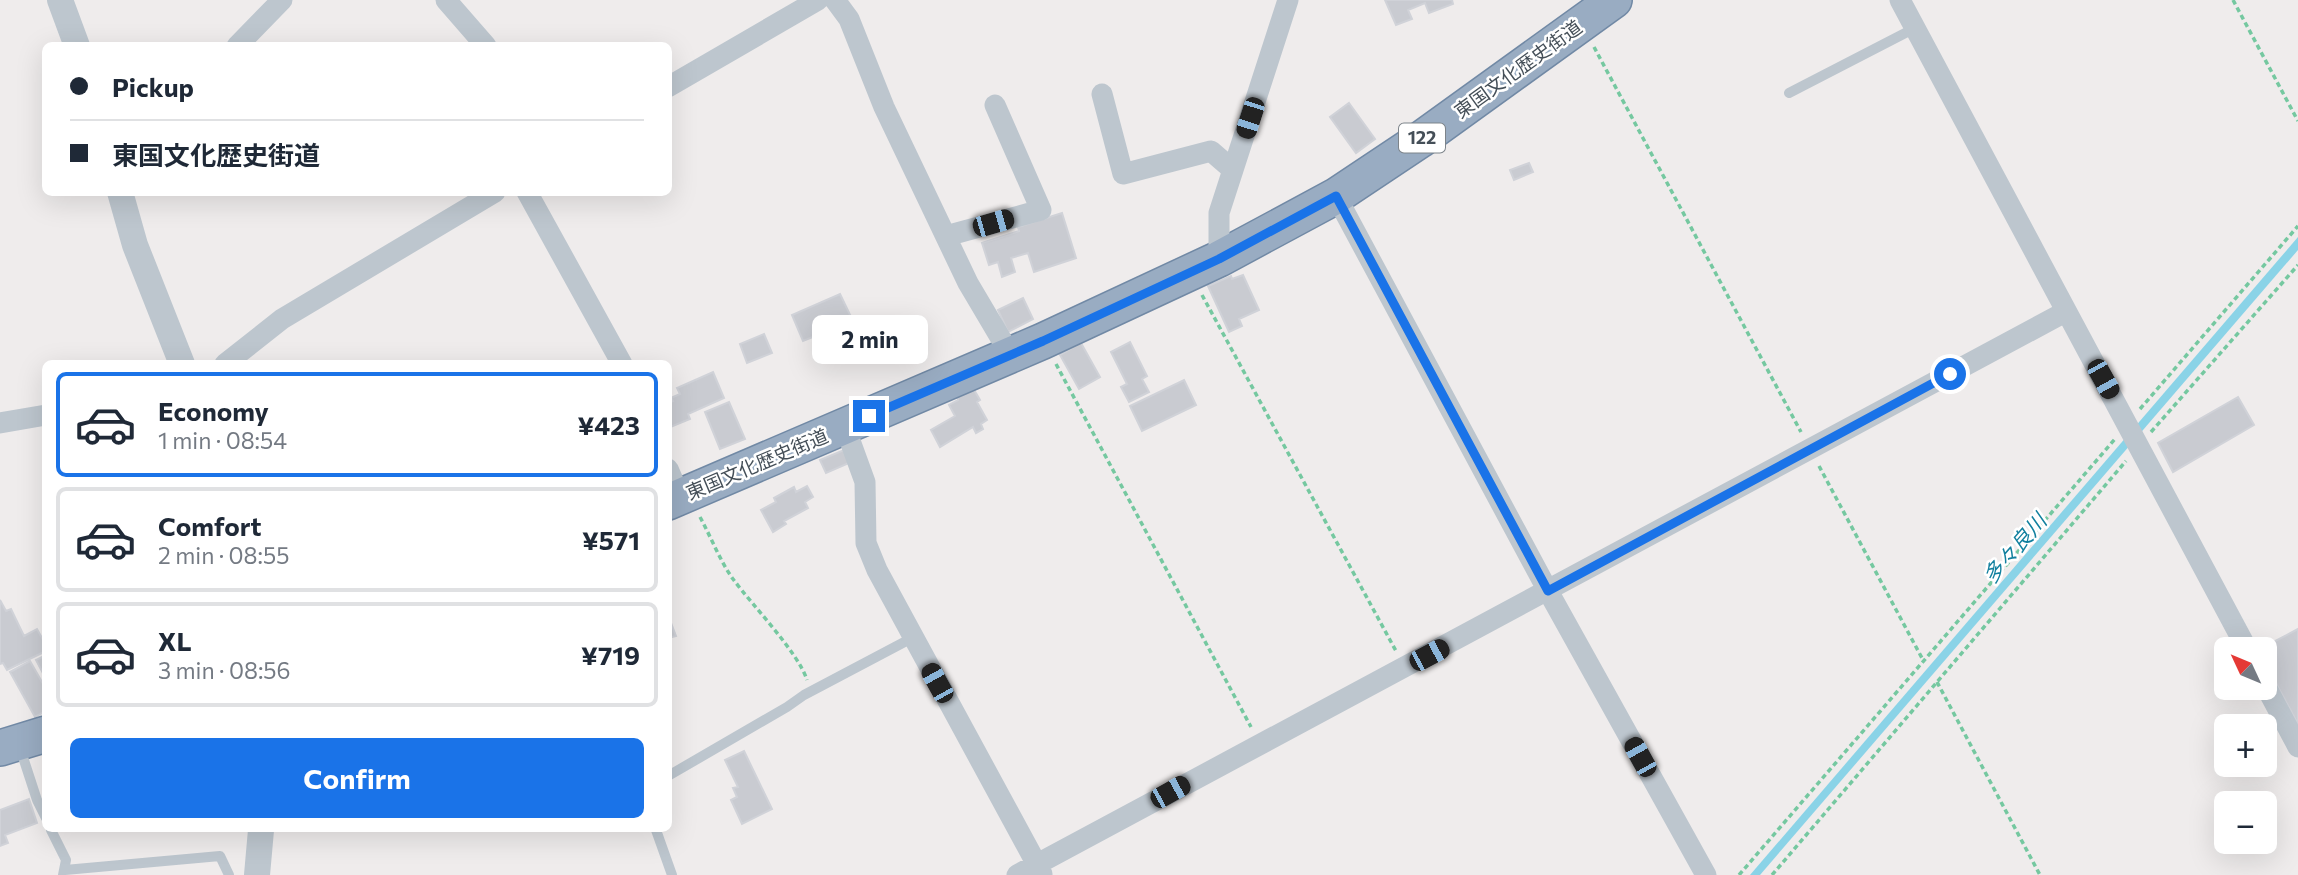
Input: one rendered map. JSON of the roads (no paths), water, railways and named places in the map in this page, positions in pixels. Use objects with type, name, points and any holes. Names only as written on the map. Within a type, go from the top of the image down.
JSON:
[{"type":"highway","name":"東国文化歴史街道","points":[[676,490],[845,427],[1043,341],[1204,266],[1336,196],[1420,140],[1614,0]]},
{"type":"street","points":[[60,0],[76,42]]},
{"type":"street","points":[[241,42],[282,0]]},
{"type":"street","points":[[446,0],[483,42]]},
{"type":"street","points":[[672,85],[818,0]]},
{"type":"street","points":[[835,0],[849,19],[884,107],[968,283],[1010,354]]},
{"type":"street","points":[[1204,266],[1288,0]]},
{"type":"street","points":[[1900,0],[2241,637]]},
{"type":"street","points":[[1102,94],[1123,174],[1211,151],[1233,170]]},
{"type":"street","points":[[946,236],[1041,210],[995,105]]},
{"type":"street","points":[[121,196],[135,245],[180,360]]},
{"type":"street","points":[[230,360],[282,319],[488,196]]},
{"type":"street","points":[[529,196],[620,360]]},
{"type":"street","points":[[1336,196],[1548,591],[1706,875]]},
{"type":"street","points":[[1017,875],[1039,870],[1259,743],[1405,668],[2066,312]]},
{"type":"street","points":[[0,423],[42,416]]},
{"type":"street","points":[[845,427],[865,482],[866,544],[877,570],[1039,870]]},
{"type":"street","points":[[2273,700],[2298,747]]},
{"type":"street","points":[[257,875],[261,832]]},
{"type":"lane","points":[[1789,93],[1915,28]]},
{"type":"lane","points":[[672,774],[810,692],[912,638]]},
{"type":"lane","points":[[21,742],[42,810]]},
{"type":"lane","points":[[52,832],[66,860],[64,873],[220,856],[229,875]]},
{"type":"lane","points":[[657,832],[672,875]]},
{"type":"water","points":[[2298,237],[2298,250],[1760,875],[1750,875]]},
{"type":"water label","name":"多々良川","points":[[2015,549]]}]
